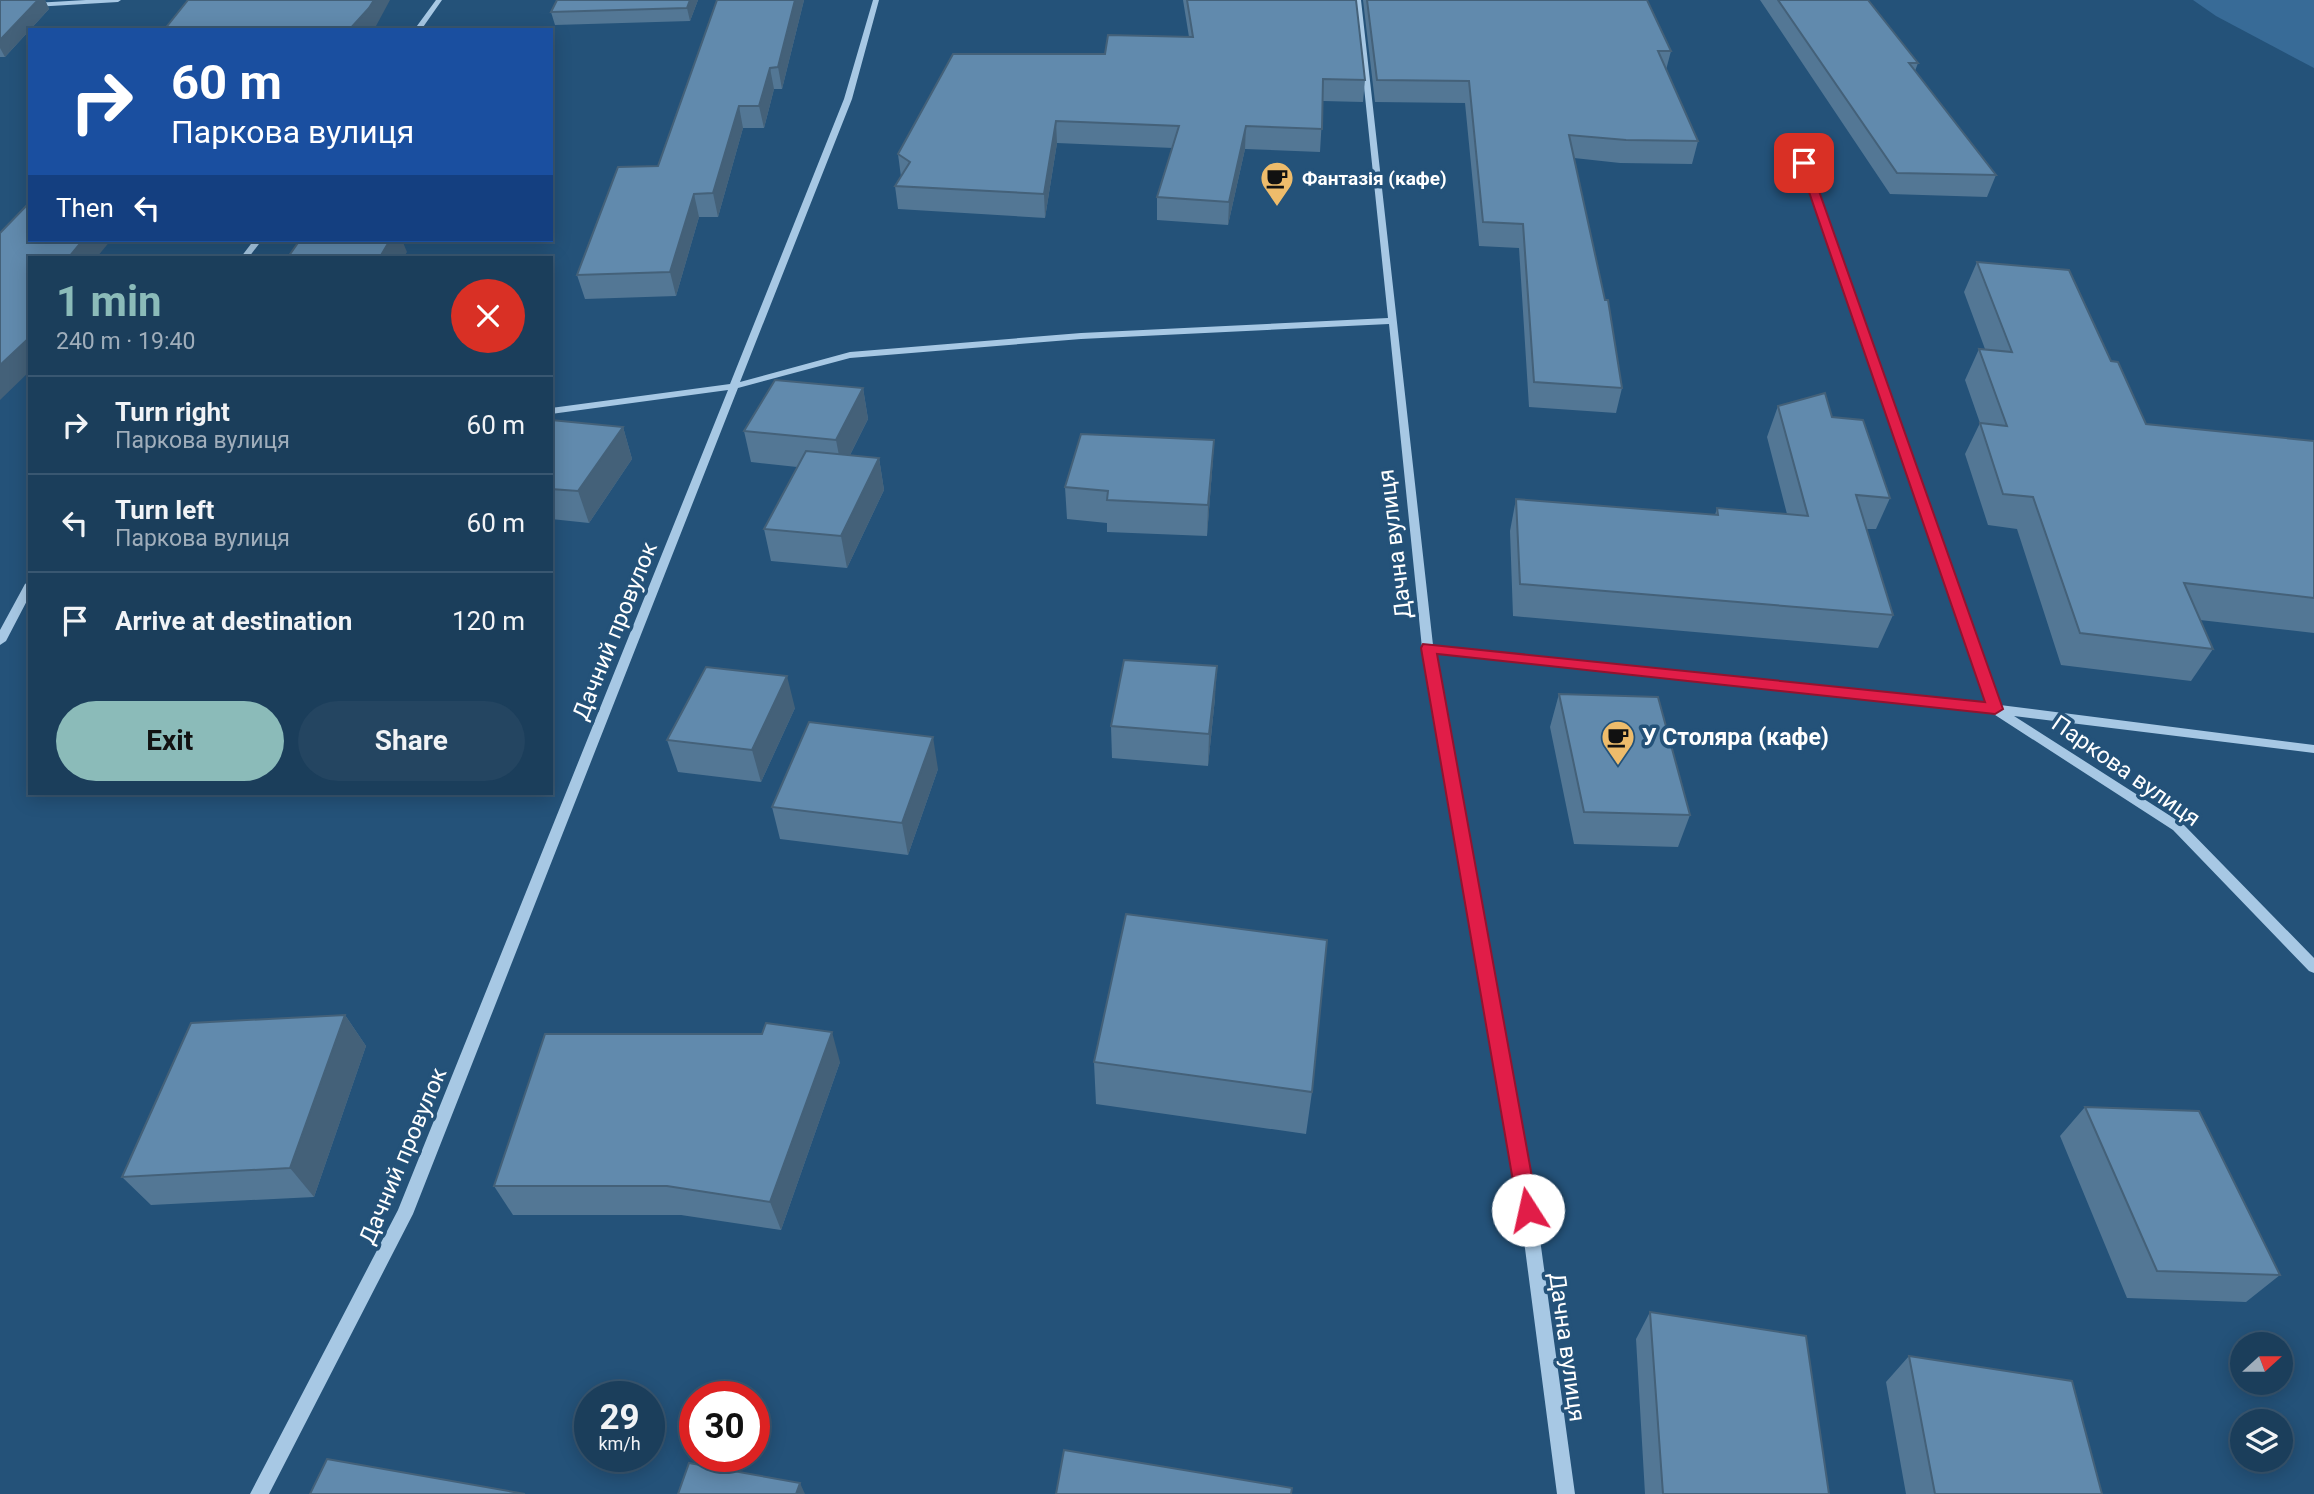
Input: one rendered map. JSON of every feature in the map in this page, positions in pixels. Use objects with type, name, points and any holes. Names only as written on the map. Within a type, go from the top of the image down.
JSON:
[{"type":"street","points":[[0,7],[118,0]]},
{"type":"street","points":[[418,28],[439,0]]},
{"type":"street","name":"Дачний провулок","points":[[258,1494],[405,1214],[848,99],[876,0]]},
{"type":"street","name":"Дачна вулиця","points":[[1358,0],[1428,648],[1528,1210],[1566,1494]]},
{"type":"street","points":[[1795,137],[1995,709]]},
{"type":"street","points":[[246,256],[256,242]]},
{"type":"street","points":[[553,411],[735,386],[850,355],[1082,336],[1391,321]]},
{"type":"street","points":[[0,641],[28,588]]},
{"type":"street","name":"Паркова вулиця","points":[[1428,648],[1995,709],[2314,749]]},
{"type":"street","name":"Паркова вулиця","points":[[1995,709],[2178,827],[2314,967]]},
{"type":"shaded area","points":[[2193,0],[2314,0],[2314,68],[2216,16]]},
{"type":"building","points":[[0,0],[38,0],[0,40]]},
{"type":"building","points":[[188,0],[374,0],[351,28],[166,28]]},
{"type":"building","points":[[557,0],[690,0],[687,8],[551,12]]},
{"type":"building","points":[[717,0],[795,0],[778,67],[770,68],[759,106],[739,106],[713,193],[694,194],[670,272],[577,275],[618,167],[658,166]]},
{"type":"building","points":[[1187,0],[1356,0],[1365,80],[1323,79],[1322,129],[1246,126],[1229,202],[1157,197],[1179,126],[1056,121],[1044,194],[895,186],[910,162],[898,154],[953,54],[1105,54],[1108,35],[1193,37]]},
{"type":"building","points":[[1367,0],[1647,0],[1671,51],[1658,51],[1698,141],[1626,140],[1569,135],[1605,300],[1608,300],[1622,388],[1534,382],[1523,224],[1483,222],[1469,81],[1377,80]]},
{"type":"building","points":[[1778,0],[1868,0],[1918,63],[1909,63],[1996,175],[1897,173]]},
{"type":"building","points":[[28,204],[28,242],[81,242],[70,256],[28,256],[28,339],[0,365],[0,233]]},
{"type":"building","points":[[299,242],[389,242],[381,256],[289,256]]},
{"type":"building","points":[[1977,262],[2069,270],[2111,361],[2118,362],[2146,424],[2314,441],[2314,598],[2184,583],[2213,649],[2080,633],[2033,497],[2003,494],[1980,423],[2007,426],[1979,349],[2012,352]]},
{"type":"building","points":[[775,380],[863,388],[836,440],[744,431]]},
{"type":"building","points":[[1825,393],[1832,417],[1863,420],[1890,498],[1856,495],[1893,615],[1520,584],[1516,499],[1718,515],[1717,508],[1808,516],[1778,406]]},
{"type":"building","points":[[553,420],[623,427],[578,491],[553,489]]},
{"type":"building","points":[[1081,434],[1214,440],[1208,505],[1107,500],[1108,491],[1065,487]]},
{"type":"building","points":[[806,451],[879,458],[841,536],[764,529]]},
{"type":"building","points":[[1124,660],[1217,666],[1209,734],[1111,726]]},
{"type":"building","points":[[706,667],[787,676],[752,750],[667,740]]},
{"type":"building","points":[[1559,694],[1658,697],[1690,815],[1584,812]]},
{"type":"building","points":[[809,722],[933,737],[902,823],[772,807]]},
{"type":"building","points":[[1126,914],[1327,940],[1312,1092],[1094,1062]]},
{"type":"building","points":[[345,1015],[290,1168],[122,1177],[191,1023]]},
{"type":"building","points":[[766,1023],[832,1032],[770,1202],[667,1186],[494,1186],[545,1034],[762,1034]]},
{"type":"building","points":[[2085,1107],[2199,1111],[2280,1275],[2157,1271]]},
{"type":"building","points":[[1650,1312],[1806,1336],[1829,1494],[1663,1494]]},
{"type":"building","points":[[1909,1356],[2072,1381],[2102,1494],[1935,1494]]},
{"type":"building","points":[[1064,1450],[1292,1488],[1291,1494],[1056,1494]]},
{"type":"building","points":[[327,1459],[525,1494],[310,1494]]},
{"type":"building","points":[[686,1472],[739,1472],[800,1483],[796,1494],[678,1494]]},
{"type":"place","name":"Фантазія (кафе)","points":[[1277,208]]},
{"type":"place","name":"У Столяра (кафе)","points":[[1618,767]]},
{"type":"route","points":[[1528,1210],[1428,648],[1995,709],[1804,163]]}]
